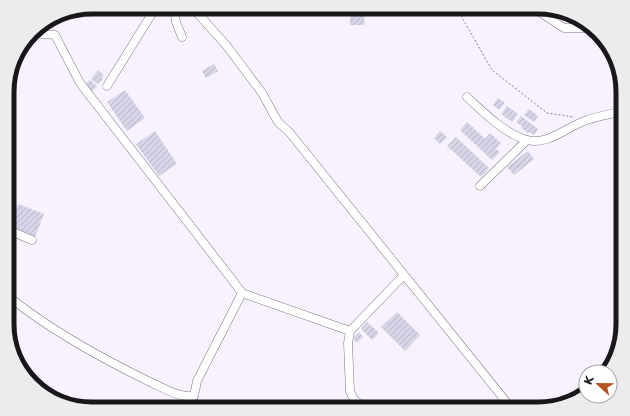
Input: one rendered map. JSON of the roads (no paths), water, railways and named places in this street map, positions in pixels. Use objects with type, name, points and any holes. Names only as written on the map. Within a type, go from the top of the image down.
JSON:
[{"type":"street","points":[[107,86],[152,14]]},
{"type":"street","points":[[175,14],[176,22],[182,37]]},
{"type":"street","points":[[198,14],[226,44],[262,93],[278,122],[290,133],[506,402]]},
{"type":"street","points":[[543,14],[564,28],[583,28]]},
{"type":"street","points":[[39,34],[54,35],[80,83],[242,293],[350,332]]},
{"type":"street","points":[[467,97],[505,130],[527,140],[536,141],[548,138],[586,120],[616,113]]},
{"type":"street","points":[[480,186],[527,140]]},
{"type":"street","points":[[14,232],[32,240]]},
{"type":"street","points":[[356,402],[352,398],[350,391],[348,343],[350,332],[404,275]]},
{"type":"street","points":[[14,301],[42,322],[125,370],[176,394],[187,397],[194,396],[197,381],[242,293]]}]
